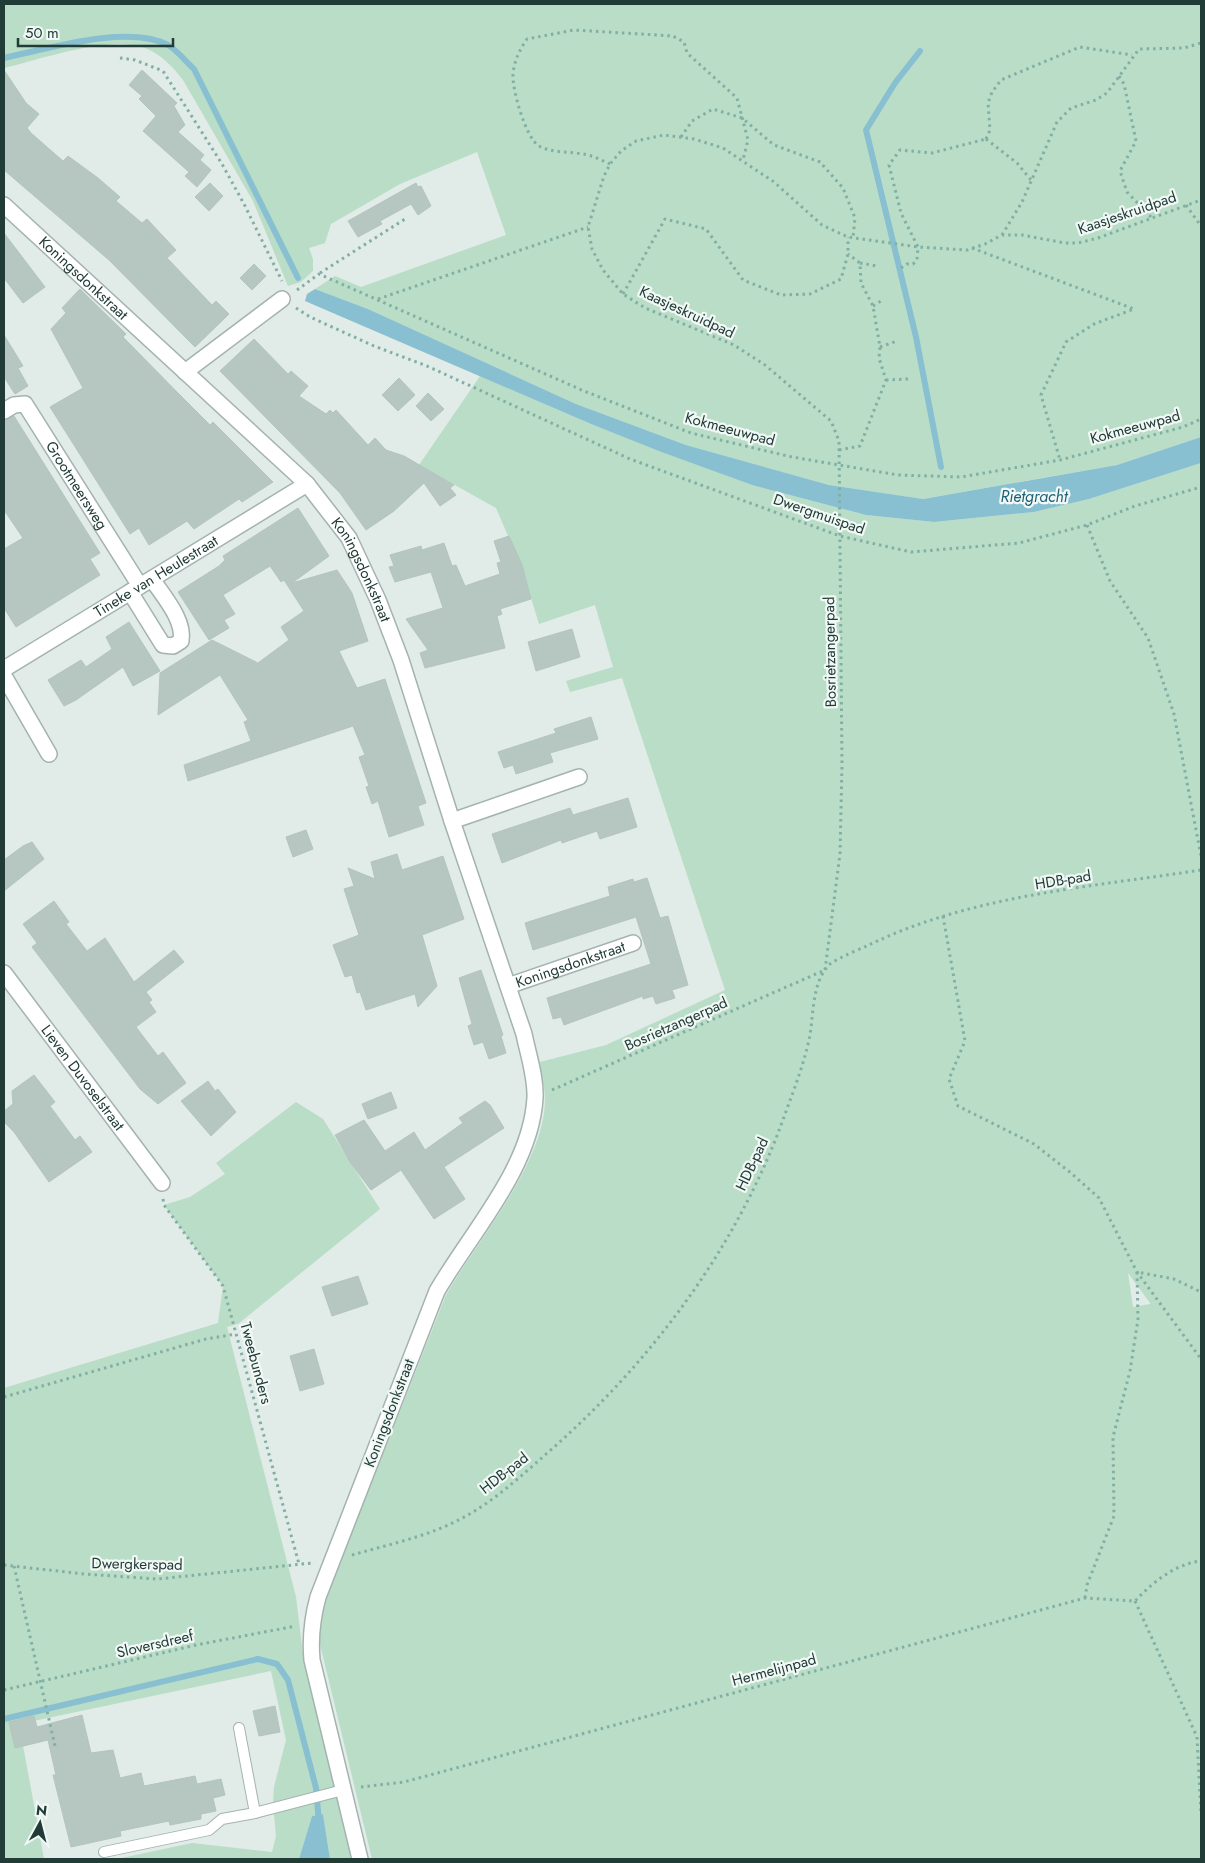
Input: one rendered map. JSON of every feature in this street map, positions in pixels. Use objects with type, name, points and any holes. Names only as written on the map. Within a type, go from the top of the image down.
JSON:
[{"type":"street","name":"Koningsdonkstraat","points":[[4,205],[307,484],[349,538],[378,600],[401,660],[452,821],[524,1034],[535,1097],[529,1135],[515,1170],[457,1257],[438,1291],[318,1597],[312,1622],[310,1641],[312,1660],[360,1859]]},
{"type":"street","points":[[185,372],[285,297]]},
{"type":"street","name":"Grootmeersweg","points":[[4,411],[14,405],[25,404],[141,586]]},
{"type":"street","name":"Tineke van Heulestraat","points":[[4,669],[307,484]]},
{"type":"street","points":[[4,676],[49,754]]},
{"type":"street","points":[[452,821],[579,777]]},
{"type":"street","name":"Koningsdonkstraat","points":[[508,986],[633,943]]},
{"type":"street","name":"Lieven Duvoselstraat","points":[[4,973],[162,1183]]},
{"type":"lane","points":[[239,1728],[255,1812]]},
{"type":"lane","points":[[104,1852],[209,1830],[222,1819],[309,1800],[343,1790]]},
{"type":"path","points":[[610,164],[589,155],[559,151],[538,145],[530,136],[521,113],[513,77],[518,54],[527,39],[574,30],[673,36],[684,42],[687,53],[737,98],[748,140],[743,160]]},
{"type":"path","points":[[1002,235],[1022,202],[1056,122],[1071,108],[1096,100],[1107,93],[1132,55],[1139,48],[1184,48],[1201,43]]},
{"type":"path","points":[[986,139],[990,130],[988,103],[992,92],[1001,80],[1080,47],[1132,55]]},
{"type":"path","points":[[120,58],[135,60],[163,71],[235,188],[285,297],[405,219]]},
{"type":"path","points":[[1119,76],[1124,84],[1136,141],[1120,171],[1127,192],[1152,218]]},
{"type":"path","points":[[623,294],[665,219],[706,229],[743,280],[781,295],[810,294],[841,280],[855,218],[843,188],[820,162],[774,145],[742,118],[713,108],[692,121],[681,137]]},
{"type":"path","name":"Kaasjeskruidpad","points":[[839,514],[839,450],[836,431],[831,420],[766,365],[734,346],[645,308],[623,294],[603,270],[592,249],[588,227],[610,164],[621,151],[636,141],[664,135],[681,137],[723,148],[774,182],[822,226],[850,238],[918,247],[972,248],[1002,235],[1022,235],[1065,243],[1078,243],[1201,200]]},
{"type":"path","points":[[986,139],[1018,163],[1031,180]]},
{"type":"path","points":[[901,268],[907,264],[913,264],[917,260],[918,247],[901,212],[889,165],[900,150],[932,153],[986,139]]},
{"type":"path","points":[[1186,205],[1201,226]]},
{"type":"path","points":[[378,299],[588,227]]},
{"type":"path","points":[[972,248],[1134,309],[1094,324],[1066,342],[1041,395],[1060,460]]},
{"type":"path","points":[[848,254],[860,263],[877,266]]},
{"type":"path","points":[[839,450],[860,446],[886,380],[879,358],[880,347],[873,306],[861,283],[860,263]]},
{"type":"path","name":"Kokmeeuwpad","points":[[319,274],[584,391],[691,433],[792,457],[898,475],[961,477],[1060,460],[1183,427],[1201,419]]},
{"type":"path","name":"Dwergmuispad","points":[[285,297],[310,317],[474,388],[630,459],[840,536],[911,552],[1019,543],[1087,525],[1135,506],[1201,487]]},
{"type":"path","points":[[873,306],[884,299]]},
{"type":"path","points":[[880,347],[897,341]]},
{"type":"path","points":[[886,380],[908,379]]},
{"type":"path","name":"Bosrietzangerpad","points":[[535,1097],[586,1077],[824,970],[840,854],[842,768],[839,514]]},
{"type":"path","points":[[1087,525],[1110,581],[1148,638],[1174,714],[1201,856]]},
{"type":"path","name":"HDB-pad","points":[[332,1561],[415,1537],[465,1516],[495,1496],[584,1421],[665,1331],[715,1257],[752,1192],[776,1138],[803,1060],[816,994],[824,970],[836,960],[888,936],[943,916],[1016,899],[1201,870]]},
{"type":"path","points":[[943,916],[965,1041],[948,1079],[958,1106],[1034,1144],[1099,1198],[1137,1272],[1201,1360]]},
{"type":"path","name":"Tweebunders","points":[[162,1183],[164,1204],[223,1286],[299,1564]]},
{"type":"path","points":[[1137,1272],[1174,1279],[1201,1292]]},
{"type":"path","points":[[1085,1598],[1087,1585],[1114,1516],[1113,1437],[1130,1371],[1138,1319],[1137,1272]]},
{"type":"path","points":[[4,1397],[206,1339],[236,1334]]},
{"type":"path","points":[[1201,1561],[1186,1562],[1152,1583],[1135,1601],[1197,1737],[1201,1814]]},
{"type":"path","name":"Dwergkerspad","points":[[4,1565],[84,1574],[158,1579],[299,1564]]},
{"type":"path","points":[[14,1566],[55,1746]]},
{"type":"path","name":"Hermelijnpad","points":[[343,1790],[404,1782],[1085,1598],[1135,1601]]},
{"type":"path","name":"Sloversdreef","points":[[4,1690],[196,1645],[312,1622]]},
{"type":"green space","points":[[4,4],[1201,4],[1201,437],[1117,465],[922,499],[829,485],[686,445],[576,404],[368,309],[315,289],[335,276],[361,287],[506,235],[477,152],[400,184],[331,224],[325,243],[309,248],[313,259],[313,271],[301,282],[288,286],[253,201],[183,80],[171,66],[161,57],[145,48],[113,44],[56,54],[4,68]]},
{"type":"green space","points":[[480,376],[591,424],[752,485],[866,515],[934,522],[1034,512],[1089,499],[1201,463],[1201,1859],[372,1859],[319,1640],[320,1613],[446,1295],[508,1199],[535,1147],[543,1121],[545,1096],[540,1062],[606,1045],[725,990],[622,678],[570,692],[566,681],[613,667],[595,605],[539,624],[522,568],[496,508],[419,465]],"holes":[[[1128,1273],[1150,1303],[1133,1307]]]},
{"type":"green space","points":[[296,1102],[323,1119],[380,1209],[238,1324],[227,1327],[296,1597],[304,1663],[353,1859],[330,1859],[323,1814],[312,1816],[299,1859],[117,1859],[192,1843],[272,1852],[276,1836],[273,1804],[274,1787],[286,1740],[271,1671],[19,1724],[44,1859],[4,1859],[4,1388],[218,1323],[223,1286],[164,1205],[190,1197],[225,1174],[216,1163]]},
{"type":"water","name":"Rietgracht","points":[[315,289],[368,309],[576,404],[686,445],[829,485],[923,499],[1117,465],[1201,437],[1201,463],[1089,499],[1034,512],[934,522],[866,515],[752,485],[591,424],[305,301],[307,294]]},
{"type":"water","points":[[323,1814],[330,1859],[299,1859],[312,1816]]},
{"type":"building","points":[[4,70],[26,103],[39,114],[27,128],[31,133],[63,161],[68,156],[98,178],[120,197],[116,201],[142,223],[147,219],[176,250],[167,258],[212,305],[216,301],[229,314],[195,347],[109,260],[4,170]]},
{"type":"building","points":[[142,70],[177,103],[174,106],[185,125],[178,132],[204,155],[200,160],[211,170],[197,187],[185,176],[189,172],[143,131],[156,116],[139,99],[142,96],[129,85]]},
{"type":"building","points":[[210,183],[223,196],[209,211],[195,197]]},
{"type":"building","points":[[416,183],[418,187],[421,186],[431,206],[418,215],[411,204],[380,221],[382,224],[358,237],[348,221]]},
{"type":"building","points":[[4,233],[45,287],[23,303],[4,278]]},
{"type":"building","points":[[254,264],[266,276],[252,290],[240,278]]},
{"type":"building","points":[[80,289],[126,334],[123,337],[210,425],[213,422],[273,482],[242,502],[239,499],[194,529],[187,521],[149,545],[139,528],[130,534],[50,407],[83,388],[51,329],[66,313],[62,308]]},
{"type":"building","points":[[4,335],[23,366],[18,368],[28,386],[15,394],[4,377]]},
{"type":"building","points":[[254,339],[288,374],[291,371],[308,386],[299,396],[326,414],[330,410],[333,413],[336,410],[368,445],[375,438],[386,450],[404,456],[454,485],[450,488],[456,495],[440,506],[424,483],[394,511],[366,530],[340,493],[220,371]]},
{"type":"building","points":[[399,378],[415,395],[398,411],[382,395]]},
{"type":"building","points":[[428,393],[444,409],[431,421],[416,406]]},
{"type":"building","points":[[14,416],[100,553],[90,559],[100,575],[16,627],[4,608],[4,549],[23,538],[4,510],[4,420]]},
{"type":"building","points":[[298,508],[329,556],[292,583],[337,570],[352,593],[368,641],[339,651],[357,688],[385,679],[426,803],[418,806],[424,825],[389,837],[378,801],[372,804],[366,787],[369,786],[359,757],[365,755],[353,726],[188,781],[184,765],[251,741],[244,722],[248,720],[220,675],[158,715],[160,673],[212,640],[258,663],[289,640],[281,627],[304,611],[284,580],[281,582],[270,566],[223,595],[235,614],[224,620],[229,628],[209,640],[178,592],[219,566],[225,560],[223,556]]},
{"type":"building","points":[[509,536],[522,565],[531,599],[500,609],[502,614],[497,616],[505,648],[425,668],[420,653],[428,650],[406,619],[443,608],[431,572],[395,582],[389,567],[394,566],[390,555],[421,546],[422,550],[444,543],[452,566],[456,565],[465,586],[500,574],[497,563],[501,562],[494,541]]},
{"type":"building","points":[[129,622],[160,671],[133,686],[123,667],[76,700],[64,706],[48,680],[81,660],[86,667],[112,649],[106,637]]},
{"type":"building","points":[[572,629],[580,657],[536,671],[528,642]]},
{"type":"building","points":[[591,717],[598,739],[550,753],[553,762],[516,774],[513,765],[504,768],[498,752],[556,733],[554,729]]},
{"type":"building","points":[[628,798],[637,827],[600,839],[597,831],[562,843],[561,840],[502,863],[492,834],[570,808],[573,815]]},
{"type":"building","points":[[306,830],[313,849],[293,857],[286,837]]},
{"type":"building","points":[[32,842],[44,859],[4,891],[4,860],[23,846]]},
{"type":"building","points":[[397,854],[402,870],[443,856],[464,919],[422,935],[437,986],[418,1007],[415,994],[366,1010],[360,992],[357,993],[352,975],[345,977],[333,945],[359,935],[344,889],[354,886],[348,868],[375,879],[371,862]]},
{"type":"building","points":[[647,878],[660,918],[668,916],[688,985],[672,990],[675,998],[656,1004],[653,996],[643,999],[643,996],[564,1025],[561,1017],[553,1019],[547,998],[651,964],[636,917],[533,950],[525,923],[610,896],[608,887],[633,879],[634,882]]},
{"type":"building","points":[[54,901],[69,922],[66,924],[87,951],[105,938],[134,982],[174,950],[184,962],[146,992],[152,1000],[149,1002],[156,1012],[136,1027],[158,1056],[163,1052],[186,1083],[158,1104],[140,1089],[32,947],[37,943],[23,924]]},
{"type":"building","points":[[481,970],[503,1035],[501,1036],[506,1053],[489,1059],[483,1042],[474,1045],[468,1026],[472,1024],[459,978]]},
{"type":"building","points":[[34,1075],[55,1102],[50,1106],[75,1140],[80,1136],[92,1152],[49,1182],[14,1132],[4,1122],[4,1111],[13,1104],[12,1091]]},
{"type":"building","points":[[208,1081],[215,1091],[218,1089],[236,1112],[211,1136],[181,1101]]},
{"type":"building","points":[[391,1092],[397,1108],[368,1119],[362,1104]]},
{"type":"building","points":[[485,1101],[490,1105],[504,1128],[444,1167],[465,1199],[434,1219],[401,1170],[371,1190],[350,1162],[335,1135],[364,1120],[385,1151],[414,1132],[425,1150],[463,1123],[459,1118]]},
{"type":"building","points":[[358,1276],[368,1304],[332,1316],[322,1287]]},
{"type":"building","points":[[314,1349],[324,1384],[300,1391],[290,1356]]},
{"type":"building","points":[[275,1706],[280,1732],[259,1736],[253,1711]]},
{"type":"building","points":[[82,1715],[91,1753],[113,1750],[120,1778],[141,1773],[144,1786],[195,1776],[197,1784],[221,1779],[225,1795],[213,1798],[216,1811],[201,1814],[201,1819],[170,1825],[169,1821],[120,1831],[121,1836],[71,1847],[53,1775],[56,1775],[48,1740],[15,1748],[9,1722],[34,1716],[37,1727]]},
{"type":"waterway","points":[[4,58],[64,44],[109,38],[131,37],[151,39],[171,47],[194,69],[298,278]]},
{"type":"waterway","points":[[920,51],[895,83],[866,130],[916,337],[941,467]]},
{"type":"waterway","points":[[4,1719],[258,1659],[277,1664],[288,1680],[316,1788],[319,1823]]}]
